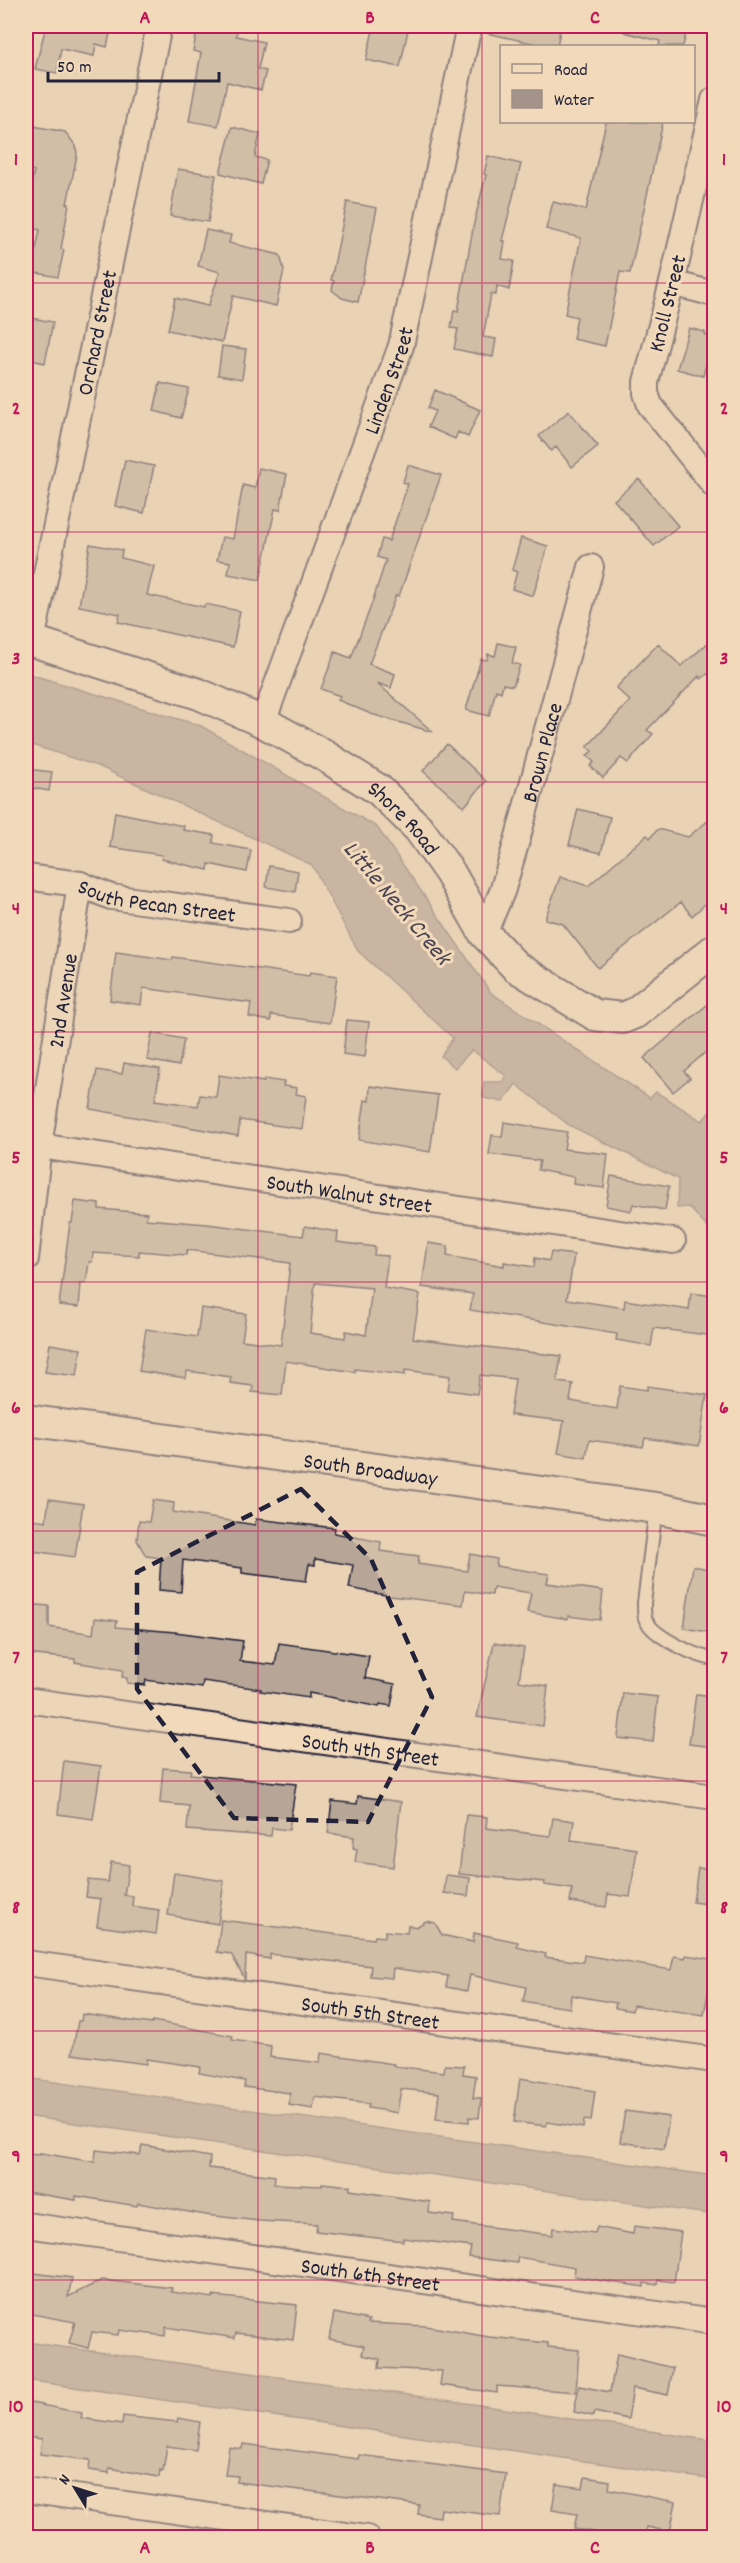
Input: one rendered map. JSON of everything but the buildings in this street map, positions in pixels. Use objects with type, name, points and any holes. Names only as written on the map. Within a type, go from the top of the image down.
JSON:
[{"type":"street","name":"Orchard Street","points":[[29,640],[159,26]]},
{"type":"street","name":"Linden Street","points":[[263,722],[401,346],[469,26]]},
{"type":"street","name":"Knoll Street","points":[[714,100],[672,283],[646,382],[646,393],[650,405],[714,484]]},
{"type":"street","points":[[672,283],[714,294]]},
{"type":"street","name":"Brown Place","points":[[484,933],[502,891],[516,844],[591,567]]},
{"type":"street","name":"Shore Road","points":[[29,640],[199,694],[263,722],[325,756],[379,790],[419,829],[450,873],[484,933],[516,967],[595,1015],[623,1018],[635,1012],[714,950]]},
{"type":"street","name":"South Pecan Street","points":[[26,877],[80,884],[111,897],[288,921]]},
{"type":"street","name":"2nd Avenue","points":[[26,1259],[32,1145],[80,884]]},
{"type":"street","name":"South Walnut Street","points":[[32,1145],[673,1240]]},
{"type":"street","name":"South Broadway","points":[[26,1420],[656,1508],[714,1520]]},
{"type":"street","name":"South 4th Street","points":[[26,1700],[714,1797]]},
{"type":"street","name":"South 5th Street","points":[[26,1963],[714,2060]]},
{"type":"street","name":"South 6th Street","points":[[26,2225],[714,2322]]},
{"type":"street","points":[[26,2490],[367,2538]]},
{"type":"lane","points":[[656,1508],[644,1603],[645,1618],[659,1633],[686,1651],[695,1656],[714,1659]]},
{"type":"highlighted area","points":[[301,1489],[371,1559],[432,1697],[368,1822],[234,1818],[137,1689],[137,1572]]},
{"type":"water","name":"Little Neck Creek","points":[[26,673],[201,726],[377,827],[491,993],[650,1098],[656,1092],[702,1121],[714,1107],[714,1235],[689,1207],[677,1208],[678,1179],[569,1125],[516,1084],[503,1102],[483,1098],[484,1082],[502,1082],[506,1076],[472,1050],[455,1068],[441,1056],[453,1038],[358,951],[312,865],[100,767],[26,743]]},
{"type":"water","points":[[26,2078],[714,2176],[714,2215],[26,2116]]},
{"type":"water","points":[[26,2342],[473,2404],[714,2441],[714,2480],[26,2380]]}]
